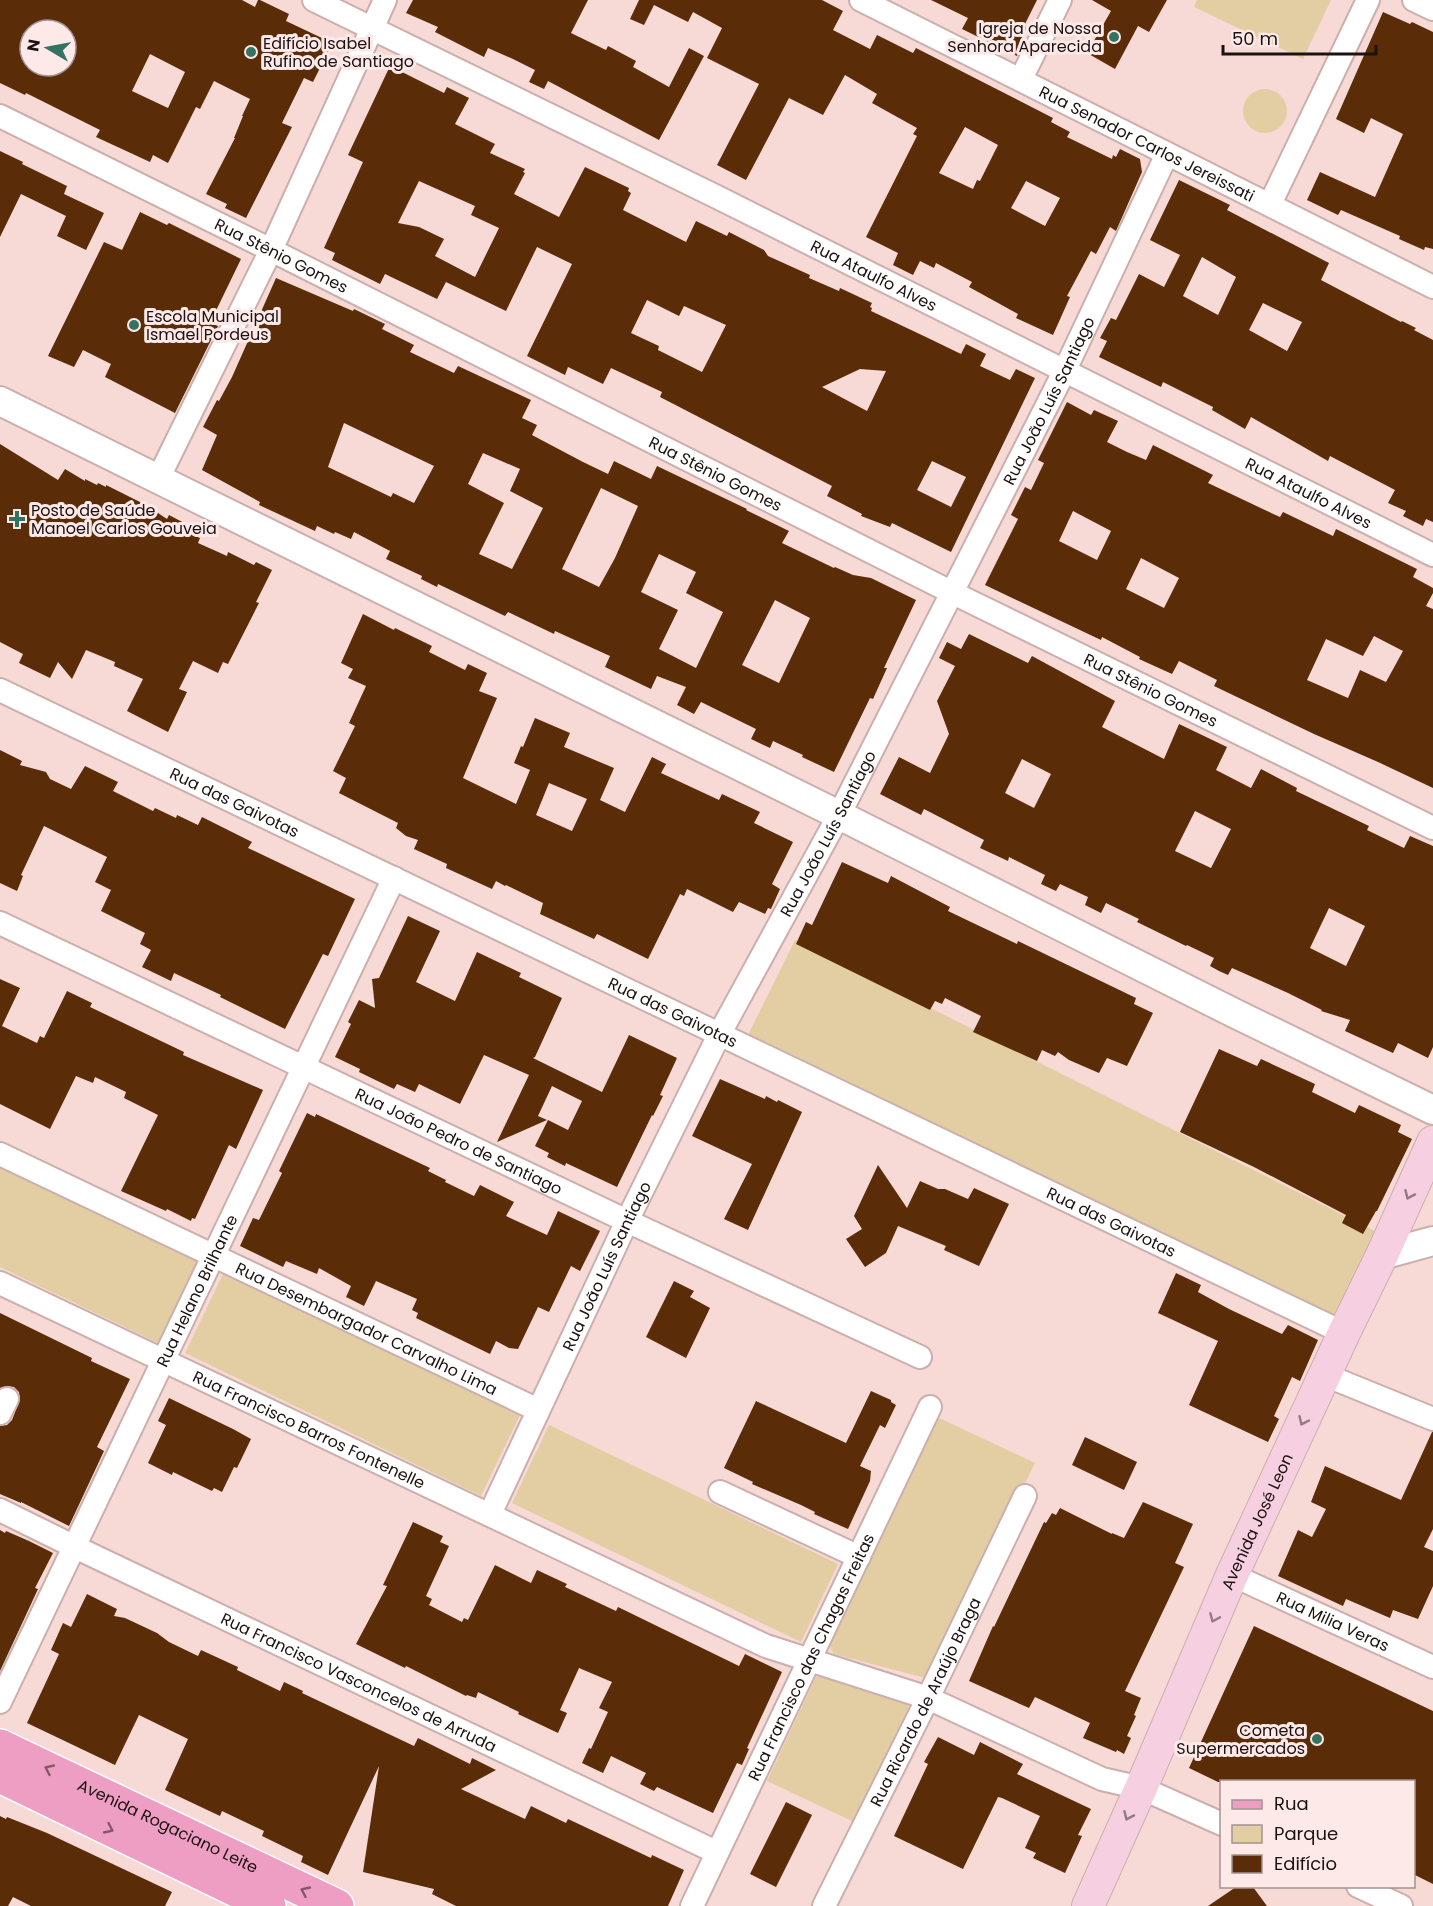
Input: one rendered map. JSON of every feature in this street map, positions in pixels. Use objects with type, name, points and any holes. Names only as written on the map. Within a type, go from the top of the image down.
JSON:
[{"type":"main road","name":"Avenida José Leon","points":[[1088,1906],[1232,1575],[1433,1142]]},
{"type":"main road","name":"Avenida Rogaciano Leite","points":[[0,1746],[337,1906]]},
{"type":"main road","name":"Avenida Rogaciano Leite","points":[[0,1776],[269,1906]]},
{"type":"street","name":"Rua Ataulfo Alves","points":[[314,0],[717,197],[1433,555]]},
{"type":"street","points":[[158,479],[271,250],[385,0]]},
{"type":"street","name":"Rua Senador Carlos Jereissati","points":[[861,0],[1433,287]]},
{"type":"street","points":[[1021,79],[1060,0]]},
{"type":"street","points":[[1270,204],[1368,0]]},
{"type":"street","points":[[1414,0],[1433,9]]},
{"type":"street","name":"Rua Stênio Gomes","points":[[0,116],[951,592],[1433,828]]},
{"type":"street","name":"Rua João Luís Santiago","points":[[490,1514],[627,1221],[720,1033],[838,815],[1064,372],[1167,154]]},
{"type":"street","points":[[0,401],[1433,1110]]},
{"type":"street","name":"Rua das Gaivotas","points":[[0,690],[1344,1333]]},
{"type":"street","name":"Rua Helano Brilhante","points":[[0,1702],[394,878]]},
{"type":"street","name":"Rua João Pedro de Santiago","points":[[0,923],[627,1221],[920,1357]]},
{"type":"street","name":"Rua Desembargador Carvalho Lima","points":[[0,1154],[538,1410]]},
{"type":"street","points":[[1382,1255],[1433,1241]]},
{"type":"street","name":"Rua Francisco Barros Fontenelle","points":[[0,1282],[766,1646],[928,1698],[1102,1779],[1141,1788],[1220,1824]]},
{"type":"street","points":[[1325,1375],[1433,1419]]},
{"type":"street","name":"Rua Francisco das Chagas Freitas","points":[[692,1906],[930,1407]]},
{"type":"street","points":[[720,1492],[859,1557]]},
{"type":"street","name":"Rua Ricardo de Araújo Braga","points":[[824,1906],[928,1698],[1025,1496]]},
{"type":"street","name":"Rua Francisco Vasconcelos de Arruda","points":[[0,1510],[716,1852]]},
{"type":"street","name":"Rua Milia Veras","points":[[1232,1575],[1433,1667]]},
{"type":"street","points":[[1360,1888],[1401,1906]]},
{"type":"green space","points":[[1197,0],[1331,0],[1303,59],[1194,7]]},
{"type":"green space","points":[[1265,89],[1280,96],[1287,111],[1280,126],[1265,133],[1250,126],[1243,111],[1250,96]]},
{"type":"green space","points":[[795,940],[1379,1233],[1336,1325],[748,1035]]},
{"type":"green space","points":[[0,1164],[200,1260],[160,1344],[0,1267]]},
{"type":"green space","points":[[225,1270],[521,1413],[481,1496],[185,1353]]},
{"type":"green space","points":[[935,1416],[1035,1463],[929,1679],[834,1654],[828,1645]]},
{"type":"green space","points":[[549,1425],[838,1564],[801,1642],[512,1503]]},
{"type":"green space","points":[[827,1675],[907,1702],[910,1714],[854,1822],[767,1781],[816,1677]]},
{"type":"building","points":[[0,0],[242,0],[255,7],[260,0],[289,14],[286,21],[324,39],[322,44],[330,48],[313,82],[304,78],[282,123],[292,127],[246,218],[225,208],[227,204],[206,194],[235,138],[250,99],[214,81],[200,109],[196,107],[168,163],[153,155],[150,162],[96,137],[100,130],[26,93],[25,95],[0,83]],"holes":[[[150,54],[185,72],[168,108],[132,91]]]},
{"type":"building","points":[[413,0],[588,0],[571,33],[606,50],[608,46],[636,61],[633,67],[669,87],[689,48],[704,56],[659,140],[548,81],[544,89],[529,82],[535,70],[513,59],[488,48],[484,57],[435,32],[438,27],[406,13]]},
{"type":"building","points":[[639,0],[822,0],[843,11],[833,30],[870,49],[877,35],[913,53],[916,48],[1053,118],[1051,122],[1070,132],[1067,137],[1112,159],[1113,155],[1116,157],[1120,149],[1140,159],[1142,172],[1116,231],[1110,227],[1096,254],[1091,251],[1067,296],[1070,297],[1053,335],[1016,318],[1018,314],[969,287],[972,282],[936,263],[934,268],[920,261],[913,275],[893,265],[898,253],[866,237],[917,136],[913,134],[917,128],[872,103],[877,94],[845,75],[823,115],[789,98],[746,180],[717,165],[759,84],[707,58],[722,28],[693,12],[688,22],[654,5],[644,25],[630,19]],"holes":[[[965,127],[998,145],[980,181],[977,180],[973,189],[939,173]],[[1026,181],[1060,198],[1045,226],[1011,208]]]},
{"type":"building","points":[[931,0],[1037,0],[1024,26],[1027,27],[1020,41],[1023,44],[1017,56],[962,29],[968,18]]},
{"type":"building","name":"Igreja de Nossa Senhora Aparecida","points":[[1092,0],[1167,0],[1149,32],[1138,26],[1115,69],[1087,53],[1111,11]]},
{"type":"building","points":[[1383,12],[1433,32],[1433,249],[1425,247],[1424,250],[1399,239],[1400,236],[1341,210],[1338,215],[1307,200],[1320,172],[1375,197],[1403,134],[1371,118],[1364,133],[1336,119]]},
{"type":"building","points":[[390,66],[444,93],[447,87],[469,98],[455,124],[495,144],[490,153],[525,169],[514,194],[559,217],[585,167],[629,188],[628,191],[631,193],[623,210],[686,242],[696,221],[727,236],[729,232],[764,250],[768,256],[810,275],[809,278],[839,291],[840,288],[872,303],[871,311],[961,354],[966,344],[986,354],[980,366],[1010,380],[1016,369],[1035,378],[951,552],[892,523],[890,527],[861,516],[862,514],[827,496],[832,486],[660,397],[662,392],[611,368],[603,384],[568,367],[565,375],[527,356],[572,264],[537,247],[506,311],[446,282],[437,299],[385,274],[380,284],[332,260],[335,253],[324,248],[363,162],[348,155]],"holes":[[[419,181],[475,206],[471,215],[499,228],[475,277],[435,256],[444,239],[419,227],[398,223]],[[647,300],[679,316],[684,306],[726,325],[702,372],[658,350],[659,346],[631,333]],[[860,369],[886,371],[867,411],[822,387]],[[932,461],[966,477],[951,507],[917,490]]]},
{"type":"building","points":[[0,151],[67,186],[64,194],[104,213],[86,250],[57,236],[66,216],[21,194],[0,237]]},
{"type":"building","points":[[1179,180],[1230,205],[1227,210],[1329,263],[1321,280],[1416,328],[1414,330],[1433,340],[1433,522],[1426,519],[1423,526],[1403,516],[1406,511],[1388,503],[1395,490],[1330,456],[1328,461],[1251,417],[1245,429],[1212,410],[1213,407],[1163,382],[1161,387],[1099,357],[1107,341],[1100,338],[1111,318],[1116,320],[1139,274],[1164,287],[1180,255],[1150,240]],"holes":[[[1202,257],[1236,277],[1218,315],[1183,296]],[[1263,303],[1302,322],[1287,351],[1249,330]]]},
{"type":"building","name":"Escola Municipal Ismael Pordeus","points":[[140,212],[167,225],[169,223],[241,259],[210,323],[218,326],[175,413],[105,377],[111,364],[83,350],[74,367],[48,356],[104,242],[122,250]]},
{"type":"building","points":[[276,278],[385,324],[382,329],[414,345],[410,352],[454,373],[458,366],[531,400],[522,418],[537,425],[532,435],[583,462],[608,474],[614,461],[651,479],[657,466],[789,531],[782,543],[834,568],[853,575],[871,578],[916,600],[884,668],[887,668],[873,699],[870,698],[834,772],[773,741],[770,748],[751,739],[756,729],[701,702],[694,714],[677,705],[686,687],[657,676],[651,689],[605,667],[610,656],[555,631],[554,634],[508,612],[505,616],[438,584],[437,587],[421,579],[422,576],[386,559],[390,551],[354,532],[351,539],[317,526],[315,531],[259,505],[260,502],[202,470],[217,435],[203,427],[232,377]],"holes":[[[344,423],[434,466],[414,503],[393,493],[391,497],[328,467]],[[483,453],[520,469],[510,491],[543,508],[512,569],[479,554],[504,503],[468,484]],[[601,488],[638,506],[615,558],[599,587],[562,569]],[[659,554],[696,572],[686,593],[723,612],[696,668],[659,649],[678,610],[641,592]],[[775,600],[810,618],[779,683],[742,665]]]},
{"type":"building","points":[[1067,402],[1091,415],[1094,410],[1118,421],[1107,442],[1127,452],[1146,460],[1153,445],[1213,475],[1208,483],[1267,511],[1280,517],[1283,512],[1333,536],[1336,529],[1417,569],[1413,577],[1433,588],[1433,593],[1426,606],[1433,609],[1433,788],[1214,686],[1217,680],[1179,661],[1172,674],[1139,659],[1140,657],[1102,637],[1101,640],[985,585],[1018,519],[1011,515],[1025,487],[1031,490],[1044,463],[1038,460]],"holes":[[[1073,511],[1111,531],[1097,560],[1059,541]],[[1141,558],[1179,578],[1164,608],[1126,589]],[[1374,636],[1403,651],[1386,682],[1360,670],[1348,698],[1307,680],[1326,639],[1363,656]]]},
{"type":"building","points":[[0,444],[58,480],[65,469],[85,481],[85,479],[106,487],[106,485],[146,505],[167,519],[169,515],[188,525],[185,532],[200,538],[198,543],[227,556],[228,552],[254,565],[256,562],[272,570],[256,602],[259,603],[228,664],[223,662],[218,673],[193,661],[179,689],[187,692],[168,732],[127,711],[143,679],[114,666],[115,662],[86,650],[72,679],[58,662],[50,678],[19,663],[23,654],[0,642]]},
{"type":"building","points":[[363,614],[432,646],[429,652],[465,670],[468,664],[487,673],[479,691],[497,698],[463,778],[516,804],[530,770],[514,763],[535,718],[570,733],[564,747],[614,768],[600,800],[625,812],[652,757],[666,764],[661,773],[719,800],[722,794],[760,812],[754,823],[793,842],[772,884],[780,889],[771,909],[768,908],[765,914],[739,902],[733,912],[687,889],[684,896],[680,894],[648,959],[597,934],[594,939],[540,914],[543,903],[506,885],[496,881],[492,889],[446,868],[447,864],[414,849],[418,840],[406,836],[396,828],[398,823],[339,793],[346,778],[333,771],[355,726],[349,723],[366,686],[348,678],[353,669],[341,663]],"holes":[[[549,783],[587,799],[572,831],[536,815]]]},
{"type":"building","points":[[969,634],[1028,663],[1032,656],[1115,701],[1102,727],[1164,759],[1179,724],[1227,747],[1216,770],[1251,788],[1261,769],[1297,788],[1296,791],[1369,826],[1367,830],[1404,848],[1410,836],[1433,846],[1433,1047],[1428,1058],[1398,1043],[1393,1053],[1345,1031],[1350,1020],[1321,1011],[1288,993],[1232,968],[1228,975],[1219,971],[1210,966],[1214,958],[1137,922],[1139,919],[1106,903],[1101,913],[1085,905],[1088,897],[1060,884],[1056,891],[1041,884],[1045,875],[1009,857],[1008,861],[980,848],[984,840],[924,809],[921,815],[880,794],[899,757],[930,773],[949,734],[937,701],[955,666],[939,658],[947,642],[961,649]],"holes":[[[1022,759],[1051,774],[1034,808],[1005,793]],[[1195,811],[1231,829],[1211,868],[1175,851]],[[1329,908],[1365,926],[1346,966],[1310,948]]]},
{"type":"building","points":[[0,750],[22,761],[20,765],[46,772],[50,779],[71,789],[85,766],[118,782],[113,791],[153,811],[155,808],[198,825],[202,817],[252,842],[248,848],[355,899],[328,956],[323,954],[285,1029],[174,973],[171,981],[142,967],[151,950],[140,944],[145,933],[101,911],[111,890],[95,882],[107,857],[44,826],[21,875],[23,876],[17,891],[0,883]]},
{"type":"building","points":[[842,862],[888,883],[891,876],[950,907],[948,911],[1017,944],[1018,941],[1136,998],[1134,1004],[1153,1013],[1127,1066],[1107,1058],[1099,1073],[1069,1060],[1058,1052],[1055,1056],[1042,1050],[1037,1061],[973,1032],[981,1016],[945,998],[942,1004],[935,1001],[930,1010],[796,944],[806,922],[812,925]]},
{"type":"building","points":[[408,916],[440,931],[416,982],[455,1001],[477,952],[521,973],[519,977],[562,998],[533,1058],[602,1092],[629,1035],[677,1058],[660,1095],[663,1096],[617,1187],[566,1163],[565,1166],[547,1157],[549,1153],[535,1146],[548,1120],[568,1130],[582,1101],[552,1086],[538,1116],[547,1120],[497,1142],[529,1075],[484,1055],[460,1104],[419,1084],[415,1092],[397,1084],[394,1089],[335,1057],[351,1024],[348,1022],[359,1000],[375,1008],[372,979],[379,978]]},
{"type":"building","points":[[0,979],[20,988],[2,1026],[37,1043],[40,1036],[44,1038],[67,991],[92,1003],[90,1007],[184,1052],[183,1055],[263,1090],[236,1149],[229,1145],[195,1219],[192,1218],[191,1221],[121,1191],[158,1115],[124,1098],[126,1092],[95,1077],[93,1083],[76,1076],[50,1129],[0,1104]]},
{"type":"building","points":[[1219,1049],[1257,1066],[1261,1059],[1315,1084],[1312,1092],[1355,1113],[1359,1105],[1401,1125],[1398,1132],[1412,1139],[1377,1211],[1363,1234],[1342,1223],[1346,1215],[1180,1132]]},
{"type":"building","points":[[720,1079],[765,1099],[766,1096],[777,1102],[778,1100],[802,1112],[748,1230],[724,1219],[752,1164],[692,1136]]},
{"type":"building","points":[[307,1113],[315,1117],[316,1114],[430,1168],[428,1171],[446,1180],[445,1182],[474,1196],[480,1185],[514,1202],[506,1216],[547,1235],[558,1211],[600,1231],[580,1271],[571,1266],[549,1312],[538,1307],[518,1349],[509,1348],[496,1341],[490,1354],[416,1318],[418,1313],[412,1310],[417,1299],[376,1281],[364,1306],[346,1297],[351,1286],[319,1268],[317,1274],[286,1261],[283,1267],[240,1246],[253,1218],[259,1220],[282,1173],[279,1171]]},
{"type":"building","points":[[878,1165],[907,1208],[920,1181],[968,1199],[974,1188],[1009,1204],[979,1266],[944,1250],[946,1246],[898,1226],[886,1253],[865,1267],[846,1239],[862,1229],[854,1216]]},
{"type":"building","points":[[1176,1273],[1201,1285],[1198,1292],[1229,1309],[1282,1334],[1288,1325],[1318,1340],[1300,1381],[1292,1377],[1274,1416],[1279,1419],[1268,1442],[1189,1405],[1218,1341],[1158,1313]]},
{"type":"building","points":[[674,1281],[694,1291],[690,1297],[710,1308],[686,1358],[646,1337]]},
{"type":"building","points":[[0,1313],[130,1379],[97,1447],[104,1451],[69,1526],[0,1494],[0,1426],[7,1425],[12,1420],[20,1399],[19,1392],[14,1387],[0,1388]]},
{"type":"building","points":[[871,1391],[891,1400],[896,1405],[885,1428],[880,1425],[860,1466],[871,1471],[870,1481],[848,1529],[752,1484],[753,1482],[724,1468],[756,1401],[846,1443]]},
{"type":"building","points":[[169,1398],[251,1439],[222,1492],[214,1488],[212,1491],[148,1463],[166,1425],[158,1421]]},
{"type":"building","points":[[1432,1432],[1433,1529],[1424,1547],[1433,1551],[1433,1586],[1418,1619],[1393,1610],[1390,1618],[1346,1599],[1343,1606],[1278,1576],[1298,1530],[1312,1537],[1326,1509],[1311,1502],[1325,1466],[1401,1500]]},
{"type":"building","points":[[1085,1437],[1137,1462],[1124,1490],[1072,1465]]},
{"type":"building","points":[[1143,1502],[1193,1524],[1175,1563],[1184,1567],[1125,1691],[1141,1698],[1127,1736],[1131,1738],[1124,1754],[1083,1738],[1090,1723],[1035,1697],[1029,1708],[969,1681],[1044,1522],[1046,1523],[1052,1513],[1056,1515],[1060,1508],[1124,1538]]},
{"type":"building","points":[[413,1522],[443,1536],[440,1542],[449,1546],[426,1596],[432,1599],[429,1605],[462,1622],[464,1618],[468,1620],[495,1565],[531,1583],[537,1570],[567,1584],[565,1587],[616,1611],[618,1607],[739,1666],[745,1654],[782,1672],[747,1748],[749,1749],[742,1765],[737,1763],[713,1813],[657,1787],[654,1791],[640,1784],[646,1773],[611,1756],[603,1773],[582,1763],[608,1712],[599,1708],[612,1682],[579,1668],[560,1710],[567,1713],[558,1733],[478,1692],[476,1698],[466,1696],[356,1644],[387,1586],[383,1585]]},
{"type":"building","points":[[0,1530],[53,1553],[35,1588],[38,1589],[0,1671]]},
{"type":"building","points":[[87,1594],[117,1609],[114,1616],[125,1618],[157,1633],[169,1642],[198,1656],[201,1650],[238,1667],[237,1670],[280,1691],[284,1682],[303,1691],[302,1693],[414,1746],[418,1738],[470,1764],[472,1758],[496,1770],[461,1789],[525,1819],[531,1806],[566,1823],[568,1819],[651,1858],[652,1855],[684,1870],[668,1906],[456,1906],[432,1894],[434,1889],[363,1872],[379,1766],[328,1875],[301,1862],[303,1856],[262,1836],[264,1831],[222,1811],[220,1816],[165,1790],[188,1739],[139,1715],[115,1765],[27,1723],[59,1654],[51,1650],[63,1623],[71,1627]]},
{"type":"building","name":"Cometa Supermercados","points":[[1254,1626],[1433,1711],[1433,1884],[1415,1875],[1415,1780],[1220,1780],[1218,1782],[1189,1768]]},
{"type":"building","points":[[938,1737],[974,1755],[980,1742],[1023,1764],[1017,1774],[1091,1809],[1078,1835],[1082,1836],[1065,1873],[1033,1858],[1036,1853],[1025,1848],[1040,1816],[998,1797],[963,1869],[894,1836],[928,1764],[924,1762]]},
{"type":"building","points":[[786,1802],[812,1815],[776,1887],[750,1874]]},
{"type":"building","points":[[0,1816],[47,1833],[172,1892],[165,1906],[31,1906],[13,1897],[8,1906],[0,1906]]},
{"type":"building","points":[[1235,1888],[1254,1888],[1267,1906],[1208,1906]]},
{"type":"place","name":"Igreja de Nossa Senhora Aparecida","points":[[1114,37]]},
{"type":"place","name":"Edifício Isabel Rufino de Santiago","points":[[251,52]]},
{"type":"place","name":"Escola Municipal Ismael Pordeus","points":[[134,325]]},
{"type":"place","name":"Posto de Saúde Manoel Carlos Gouveia","points":[[17,519]]},
{"type":"place","name":"Cometa Supermercados","points":[[1317,1739]]}]
